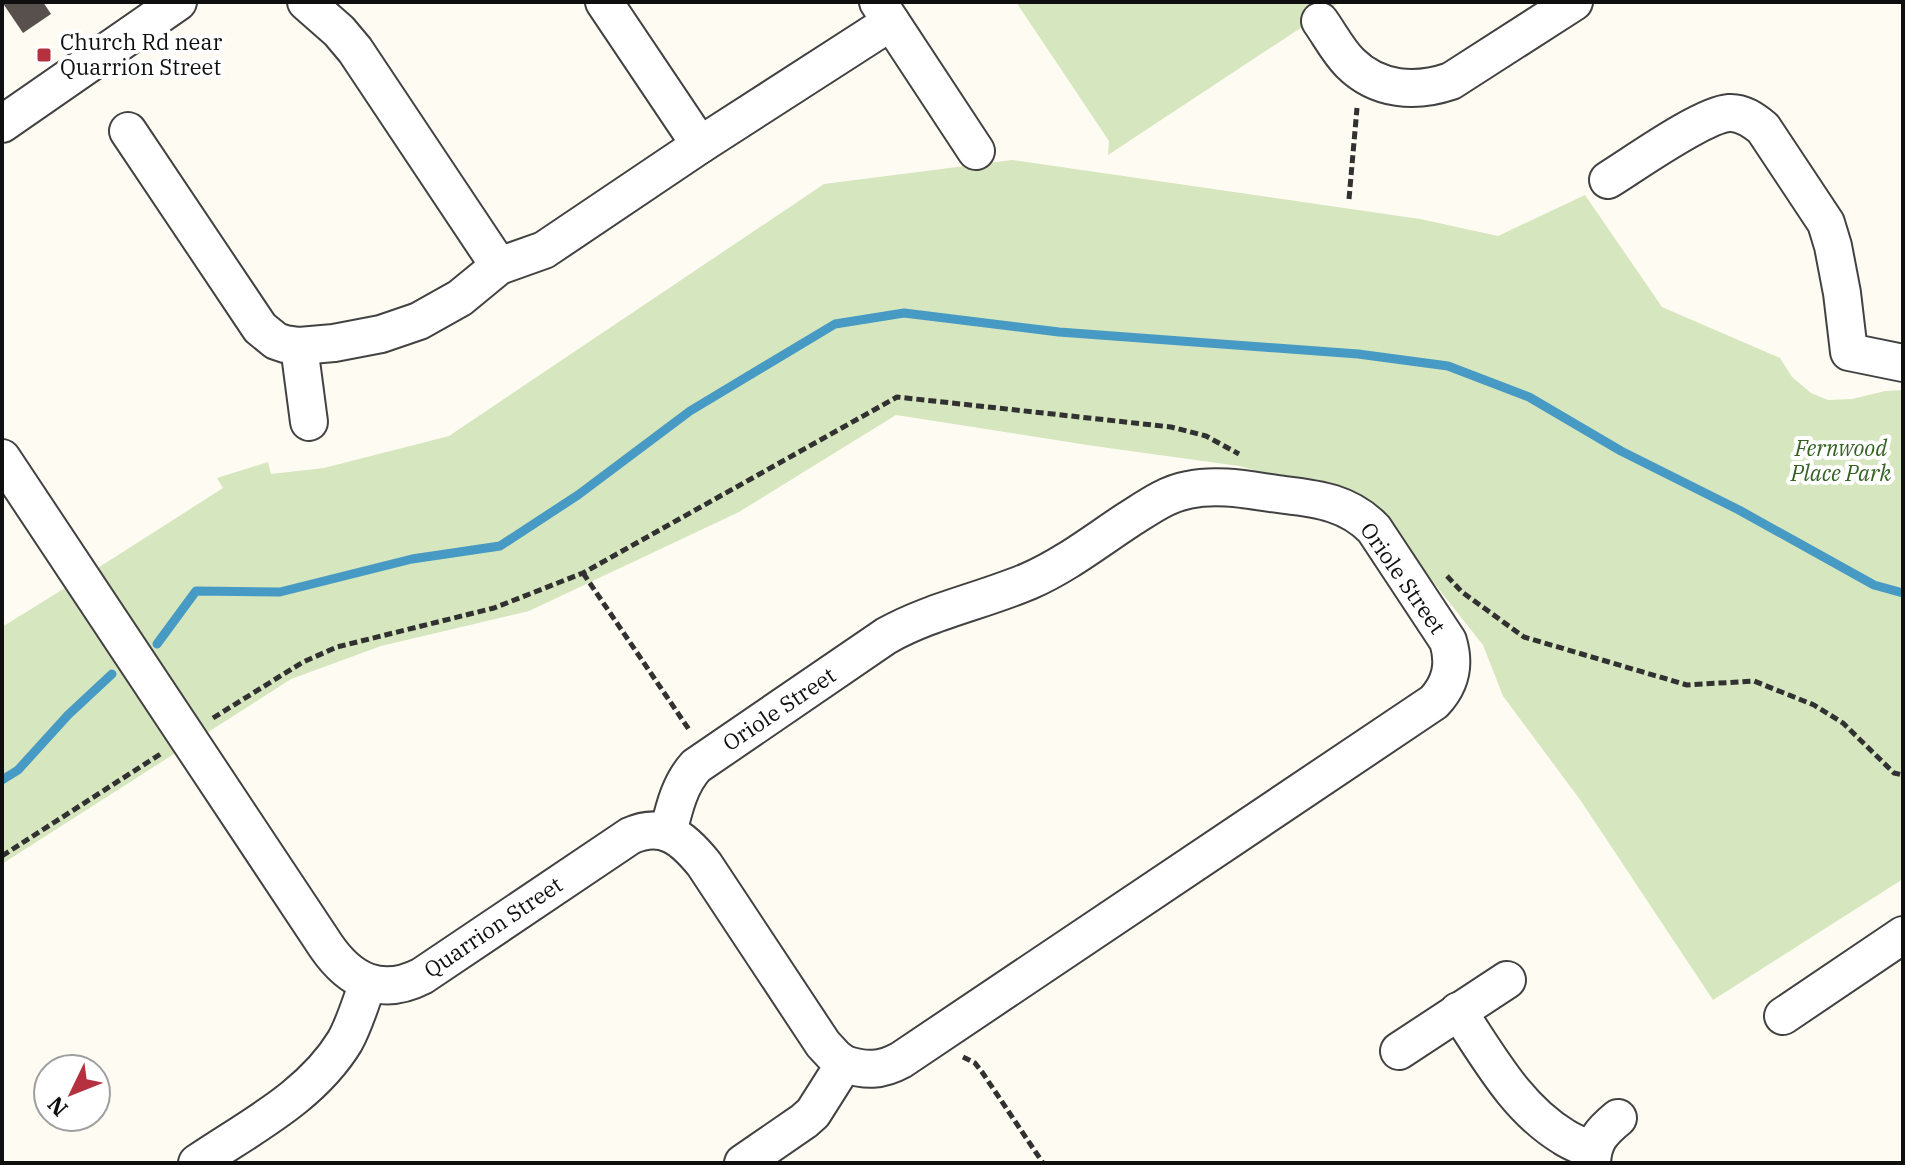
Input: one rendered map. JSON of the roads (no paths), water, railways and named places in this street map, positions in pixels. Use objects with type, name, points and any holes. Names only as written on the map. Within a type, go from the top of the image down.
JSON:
[{"type":"street","points":[[2,124],[178,2]]},
{"type":"street","points":[[306,2],[355,50],[499,266]]},
{"type":"street","points":[[604,2],[700,145]]},
{"type":"street","points":[[1320,21],[1340,50],[1364,74],[1394,87],[1416,89],[1451,81],[1574,2]]},
{"type":"street","points":[[128,131],[260,328],[276,341],[299,346],[334,343],[402,328],[460,298],[499,266],[544,250],[700,145],[885,12],[976,151]]},
{"type":"street","points":[[1608,180],[1713,117],[1729,112],[1752,119],[1763,128],[1826,223],[1842,293],[1849,352],[1903,363]]},
{"type":"street","points":[[299,346],[309,422]]},
{"type":"street","points":[[2,458],[331,954],[345,970],[368,983],[347,1038],[318,1076],[283,1107],[197,1163]]},
{"type":"street","name":"Oriole Street","points":[[668,833],[675,804],[687,776],[696,766],[900,628],[1042,575],[1160,500],[1187,490],[1222,487],[1325,500],[1364,519],[1383,541],[1448,641],[1452,662],[1448,684],[1442,694],[1425,710],[901,1060],[867,1070],[844,1064]]},
{"type":"street","name":"Quarrion Street","points":[[368,983],[381,986],[408,983],[630,836],[650,829],[668,833]]},
{"type":"street","points":[[668,833],[687,845],[704,864],[823,1044],[844,1064],[813,1113],[743,1163]]},
{"type":"street","points":[[1783,1016],[1903,935]]},
{"type":"street","points":[[1399,1051],[1507,980]]},
{"type":"street","points":[[1458,1011],[1525,1107],[1592,1157],[1601,1132],[1618,1118]]},
{"type":"waterway","points":[[157,644],[196,591],[280,592],[412,559],[500,546],[578,495],[690,411],[835,324],[904,313],[1059,332],[1358,354],[1448,366],[1529,397],[1621,451],[1739,510],[1874,585],[1903,593]]},
{"type":"waterway","points":[[2,780],[18,770],[68,715],[112,674]]},
{"type":"place","name":"Church Rd near Quarrion Street","points":[[44,55]]},
{"type":"park label","name":"Fernwood Place Park","points":[[1841,460]]}]
